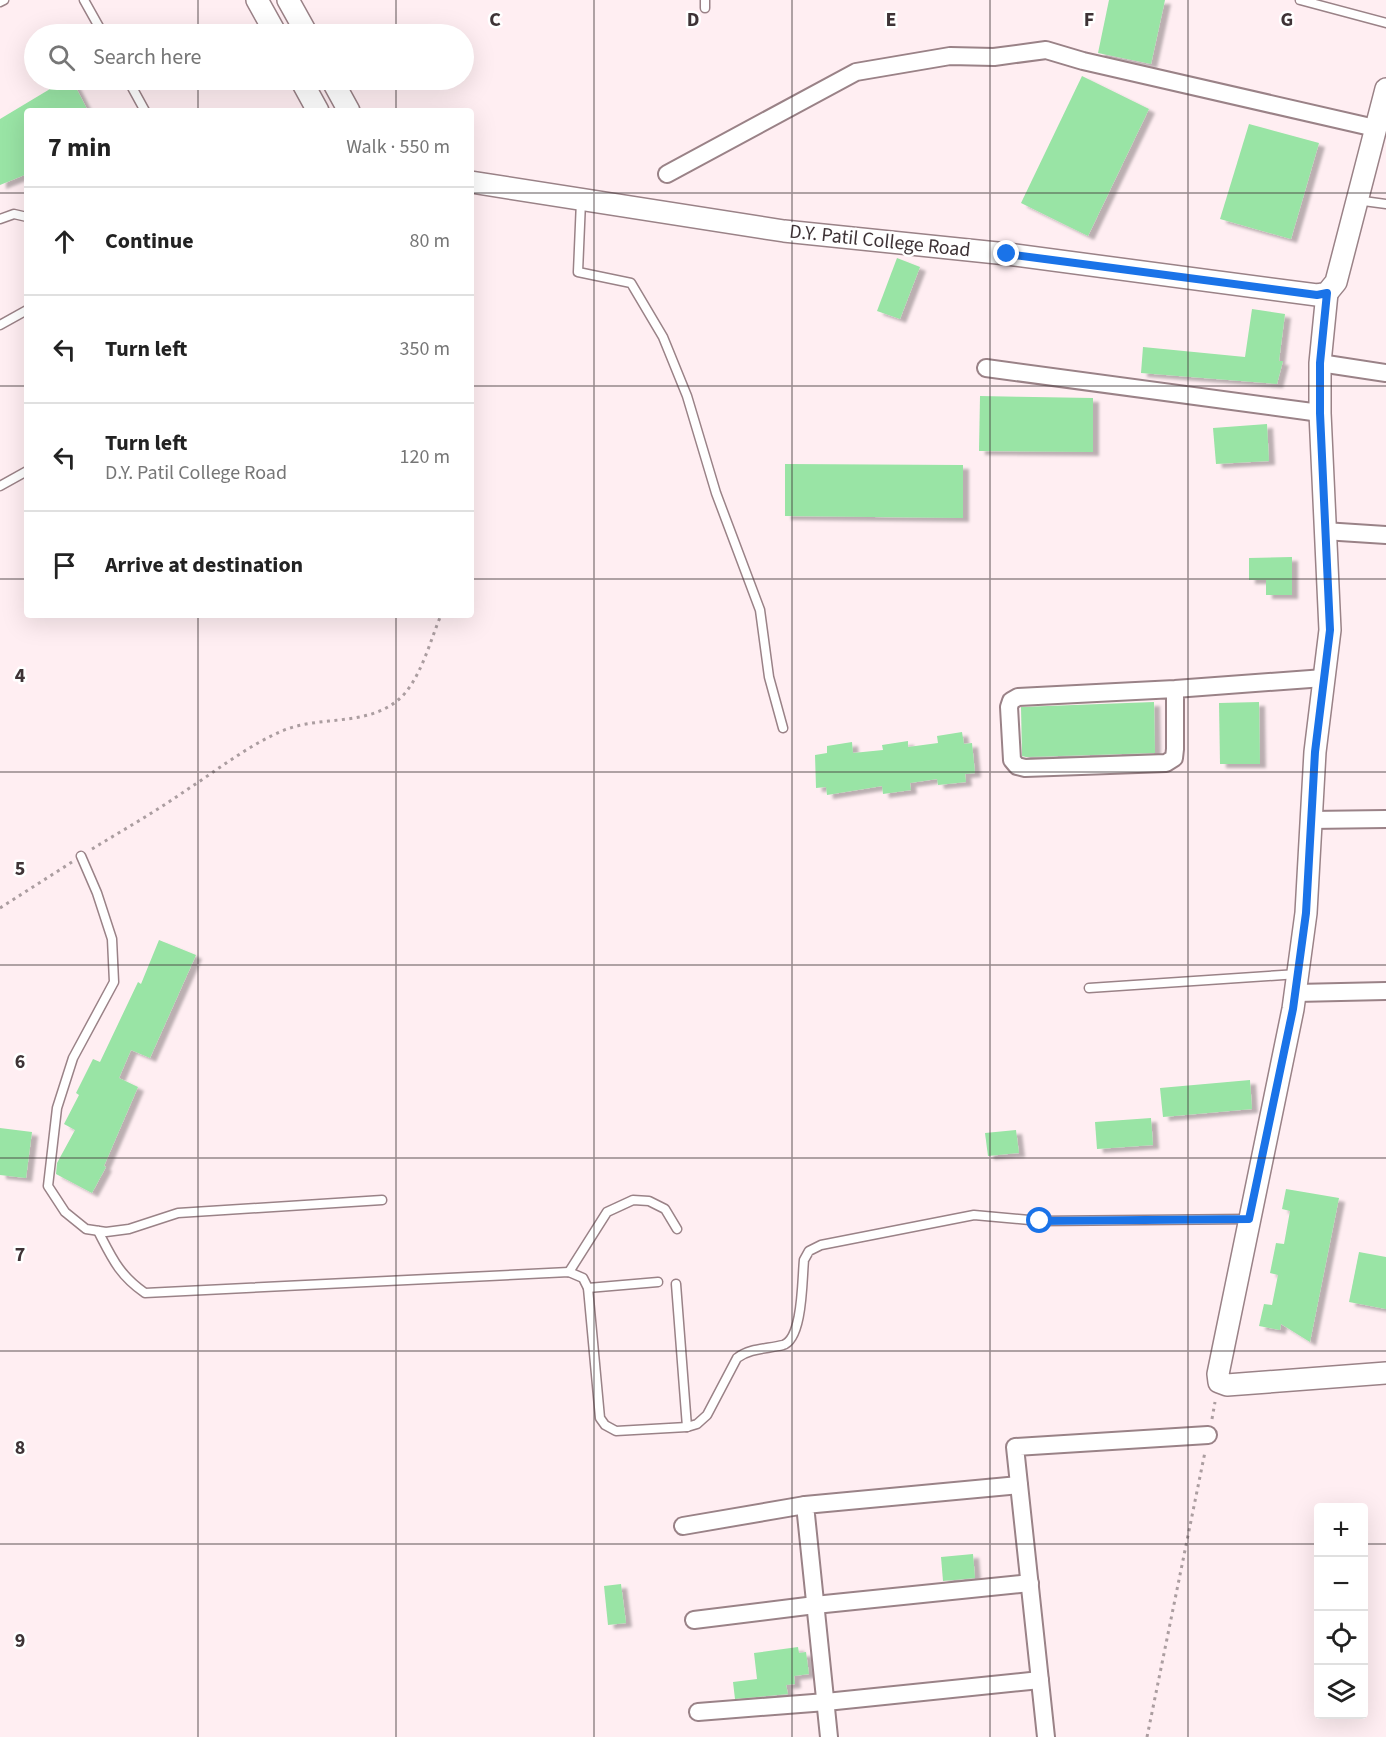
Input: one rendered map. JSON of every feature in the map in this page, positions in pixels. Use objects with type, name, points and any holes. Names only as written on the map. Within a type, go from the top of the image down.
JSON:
[{"type":"street","points":[[257,0],[270,24]]},
{"type":"street","points":[[288,0],[301,24]]},
{"type":"street","points":[[667,174],[856,72],[950,56],[994,57],[1046,50],[1083,61],[1375,128]]},
{"type":"street","points":[[1386,88],[1339,273],[1336,282],[1327,293],[1320,363],[1320,413],[1330,630],[1315,752],[1306,913],[1297,983],[1218,1374],[1219,1382],[1227,1385],[1386,1374]]},
{"type":"street","points":[[306,90],[316,108]]},
{"type":"street","points":[[337,90],[347,108]]},
{"type":"street","name":"D.Y. Patil College Road","points":[[474,182],[783,231],[1007,254],[1317,295],[1327,293]]},
{"type":"street","points":[[1320,363],[1386,373]]},
{"type":"street","points":[[986,368],[1320,413]]},
{"type":"street","points":[[1324,531],[1386,535]]},
{"type":"street","points":[[1174,689],[1175,749],[1174,758],[1166,763],[1025,768],[1017,766],[1012,760],[1009,707],[1011,700],[1018,697],[1324,678]]},
{"type":"street","points":[[1310,820],[1386,819]]},
{"type":"street","points":[[1297,983],[1386,991]]},
{"type":"street","points":[[1046,1737],[1015,1447],[1208,1436]]},
{"type":"street","points":[[683,1526],[805,1505],[1019,1485]]},
{"type":"street","points":[[805,1505],[829,1737]]},
{"type":"street","points":[[694,1620],[1030,1583]]},
{"type":"street","points":[[698,1712],[826,1702],[1040,1680]]},
{"type":"lane","points":[[0,2],[4,0]]},
{"type":"lane","points":[[84,0],[97,24]]},
{"type":"lane","points":[[1300,0],[1386,23]]},
{"type":"lane","points":[[134,90],[144,108]]},
{"type":"lane","points":[[581,199],[578,273],[631,283],[663,337],[687,396],[716,493],[760,610],[769,677],[783,728]]},
{"type":"lane","points":[[1356,200],[1386,204]]},
{"type":"lane","points":[[0,219],[14,214],[24,216]]},
{"type":"lane","points":[[0,325],[24,315]]},
{"type":"lane","points":[[0,486],[24,473]]},
{"type":"lane","points":[[81,856],[98,893],[112,939],[114,982],[86,1032],[70,1068],[57,1108],[48,1186],[65,1212],[86,1229],[106,1232],[129,1229],[178,1213],[382,1200]]},
{"type":"lane","points":[[1089,988],[1297,983]]},
{"type":"lane","points":[[568,1272],[607,1212],[633,1200],[649,1201],[666,1209],[677,1229]]},
{"type":"lane","points":[[98,1231],[114,1262],[129,1282],[145,1293],[568,1272],[583,1278],[588,1288],[600,1418],[605,1425],[616,1431],[687,1427],[697,1424],[706,1415],[737,1358],[745,1352],[786,1344],[792,1339],[797,1326],[804,1260],[809,1251],[821,1245],[974,1215],[1040,1221],[1249,1219]]},
{"type":"lane","points":[[588,1288],[658,1282]]},
{"type":"lane","points":[[676,1284],[687,1427]]},
{"type":"path","points":[[0,908],[237,757],[282,731],[314,722],[376,714],[399,699],[414,681],[440,618]]},
{"type":"path","points":[[1148,1737],[1219,1382]]},
{"type":"building","points":[[1109,0],[1165,0],[1151,64],[1098,53]]},
{"type":"building","points":[[1082,76],[1149,109],[1088,236],[1021,203]]},
{"type":"building","points":[[48,90],[77,90],[86,108],[24,108],[24,175],[0,185],[0,119]]},
{"type":"building","points":[[1249,124],[1319,143],[1291,239],[1220,219]]},
{"type":"building","points":[[897,258],[920,267],[900,319],[877,311]]},
{"type":"building","points":[[1252,309],[1285,314],[1279,361],[1283,361],[1277,384],[1141,373],[1143,347],[1245,357]]},
{"type":"building","points":[[980,396],[1093,398],[1093,452],[979,451]]},
{"type":"building","points":[[1267,424],[1269,461],[1216,464],[1213,428]]},
{"type":"building","points":[[785,464],[963,465],[963,518],[785,516]]},
{"type":"building","points":[[1292,557],[1292,595],[1266,595],[1266,580],[1249,580],[1249,558]]},
{"type":"building","points":[[1154,702],[1155,753],[1022,756],[1021,707]]},
{"type":"building","points":[[1259,702],[1260,764],[1220,764],[1219,703]]},
{"type":"building","points":[[962,732],[964,744],[972,743],[975,773],[965,774],[966,782],[938,785],[937,779],[910,783],[911,790],[883,794],[882,786],[827,795],[826,787],[816,788],[815,755],[827,753],[827,746],[852,742],[853,753],[883,750],[882,745],[908,741],[908,747],[938,743],[937,736]]},
{"type":"building","points":[[159,940],[196,955],[150,1058],[131,1050],[119,1078],[138,1087],[104,1166],[106,1167],[92,1193],[56,1174],[57,1163],[75,1130],[64,1124],[79,1095],[76,1093],[93,1059],[100,1062],[138,982],[141,984]]},
{"type":"building","points":[[1250,1080],[1252,1109],[1163,1117],[1160,1088]]},
{"type":"building","points":[[1151,1118],[1153,1145],[1097,1149],[1095,1122]]},
{"type":"building","points":[[0,1128],[32,1132],[26,1178],[0,1175]]},
{"type":"building","points":[[1016,1130],[1019,1153],[988,1156],[985,1133]]},
{"type":"building","points":[[1286,1189],[1339,1198],[1310,1342],[1281,1324],[1280,1330],[1259,1326],[1264,1304],[1272,1305],[1278,1275],[1270,1273],[1276,1243],[1284,1244],[1290,1211],[1282,1209]]},
{"type":"building","points":[[1359,1252],[1386,1257],[1386,1309],[1349,1302]]},
{"type":"building","points":[[973,1554],[975,1578],[943,1581],[941,1557]]},
{"type":"building","points":[[621,1584],[626,1623],[608,1625],[604,1586]]},
{"type":"building","points":[[798,1647],[799,1653],[806,1652],[809,1674],[794,1676],[795,1684],[786,1685],[788,1694],[735,1699],[733,1682],[757,1679],[754,1653]]},
{"type":"route","points":[[1007,254],[1317,295],[1327,293],[1320,363],[1320,413],[1330,630],[1315,752],[1306,913],[1293,1009],[1249,1219],[1040,1221]]}]
